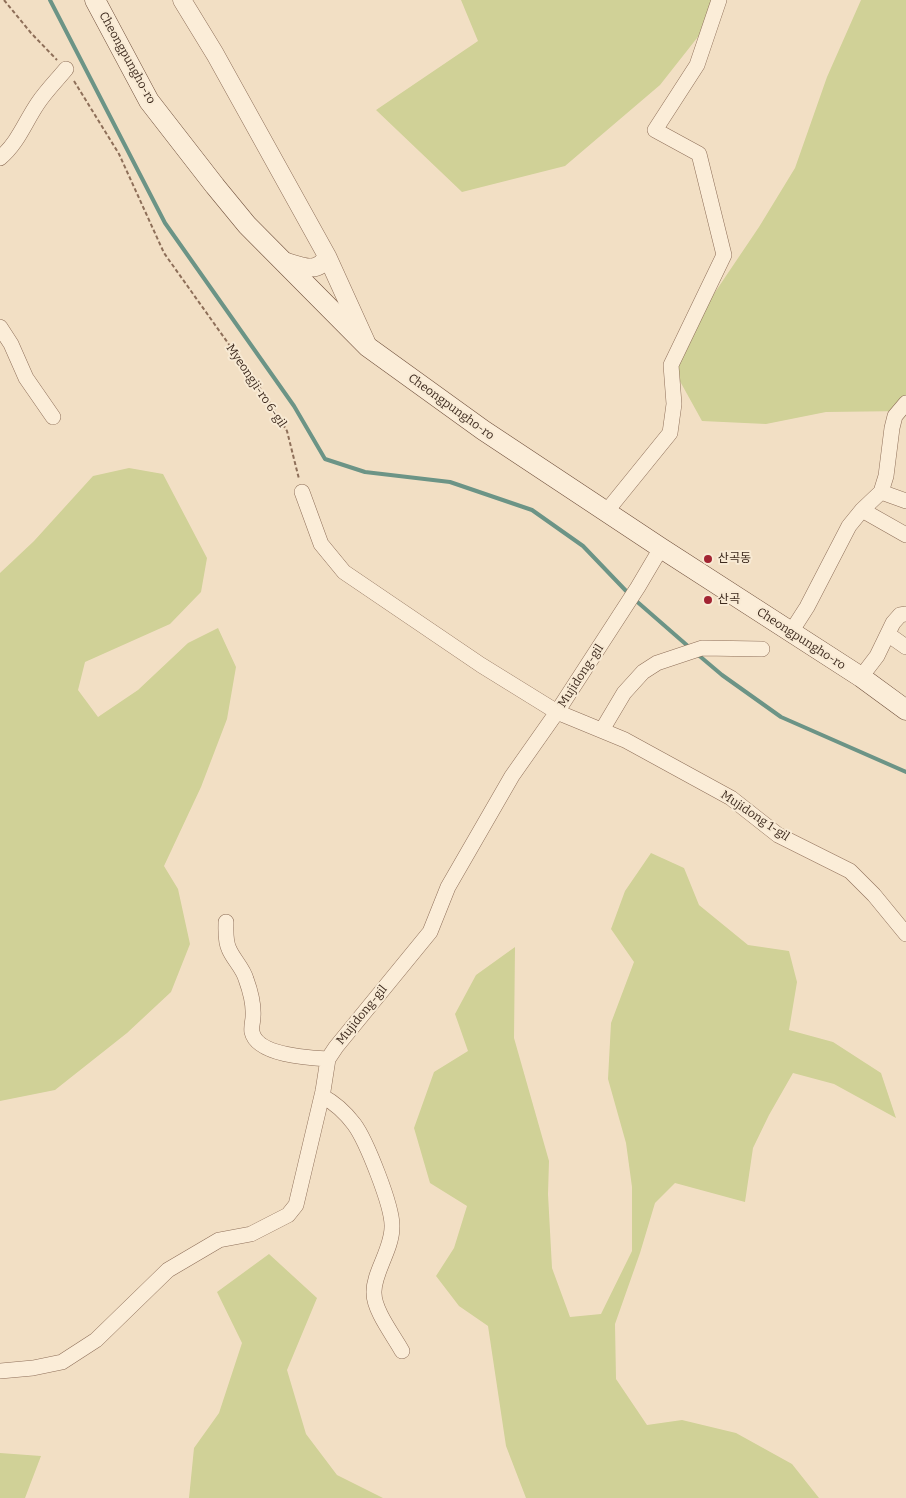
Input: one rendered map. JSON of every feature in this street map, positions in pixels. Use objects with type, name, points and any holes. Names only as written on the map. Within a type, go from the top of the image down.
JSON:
[{"type":"main road","name":"Cheongpungho-ro","points":[[95,0],[149,101],[247,225],[368,347],[483,430],[861,677],[906,710]]},
{"type":"street","points":[[182,0],[216,54],[327,256],[368,347]]},
{"type":"street","points":[[606,512],[670,433],[674,404],[671,365],[724,255],[699,154],[655,130],[697,65],[719,0]]},
{"type":"street","points":[[0,158],[18,138],[39,102],[66,69]]},
{"type":"street","points":[[283,260],[311,268],[318,268],[324,263],[327,256]]},
{"type":"street","points":[[0,327],[11,344],[26,378],[54,417]]},
{"type":"street","points":[[790,632],[807,607],[849,526],[862,510],[882,492],[895,416],[906,403]]},
{"type":"street","points":[[302,492],[321,544],[344,572],[480,665],[557,712]]},
{"type":"street","points":[[882,492],[906,501]]},
{"type":"street","points":[[862,510],[906,535]]},
{"type":"street","name":"Mujidong-gil","points":[[0,1371],[33,1368],[62,1362],[96,1340],[168,1270],[219,1240],[251,1234],[288,1215],[296,1205],[322,1096],[328,1059],[430,932],[448,887],[512,776],[557,712],[627,605],[661,548]]},
{"type":"street","points":[[861,677],[877,656],[889,635],[893,623],[900,615],[906,614]]},
{"type":"street","points":[[889,635],[906,647]]},
{"type":"street","points":[[602,730],[624,693],[643,672],[657,663],[702,648],[762,649]]},
{"type":"street","name":"Mujidong 1-gil","points":[[557,712],[624,740],[731,798],[778,834],[850,871],[874,895],[906,934]]},
{"type":"street","points":[[226,922],[226,936],[229,949],[246,976],[254,1015],[252,1032],[258,1042],[286,1054],[306,1058],[328,1059]]},
{"type":"street","points":[[322,1096],[333,1102],[355,1125],[367,1148],[389,1206],[392,1227],[386,1256],[376,1279],[374,1294],[378,1309],[402,1351]]},
{"type":"path","name":"Myeongji-ro 6-gil","points":[[4,0],[66,69],[119,154],[164,253],[267,398],[287,431],[302,492]]},
{"type":"green space","points":[[461,0],[727,0],[660,85],[565,166],[462,192],[376,110],[478,41]]},
{"type":"green space","points":[[861,0],[906,0],[906,411],[826,412],[766,424],[702,421],[671,365],[701,313],[759,227],[795,168],[827,77]]},
{"type":"green space","points":[[129,468],[163,474],[207,558],[201,592],[170,624],[85,662],[78,690],[98,717],[138,690],[188,643],[218,628],[236,667],[227,719],[201,787],[164,866],[178,889],[190,944],[171,992],[127,1033],[55,1090],[0,1101],[0,573],[34,541],[93,476]]},
{"type":"green space","points":[[651,853],[684,868],[699,905],[748,945],[789,951],[797,982],[789,1030],[833,1042],[881,1073],[896,1118],[834,1084],[793,1073],[753,1148],[745,1202],[675,1183],[655,1203],[615,1324],[616,1379],[647,1425],[682,1420],[736,1433],[792,1464],[819,1498],[526,1498],[506,1446],[488,1326],[459,1306],[436,1276],[454,1248],[467,1206],[430,1183],[414,1128],[434,1072],[468,1051],[455,1014],[476,975],[515,947],[514,1038],[549,1161],[548,1194],[552,1268],[570,1317],[601,1314],[632,1251],[632,1187],[626,1143],[608,1079],[611,1023],[634,962],[611,929],[625,891]]},
{"type":"green space","points":[[269,1254],[317,1298],[287,1370],[306,1434],[337,1475],[383,1498],[189,1498],[194,1448],[219,1413],[242,1343],[217,1292]]},
{"type":"green space","points":[[0,1453],[41,1456],[25,1498],[0,1498]]},
{"type":"waterway","points":[[50,0],[165,223],[294,406],[325,459],[365,472],[450,482],[532,510],[583,546],[629,594]]},
{"type":"waterway","points":[[634,599],[689,647]]},
{"type":"waterway","points":[[696,653],[722,675],[781,717],[906,772]]},
{"type":"place","name":"산곡동","points":[[708,559]]},
{"type":"place","name":"산곡","points":[[708,600]]}]
